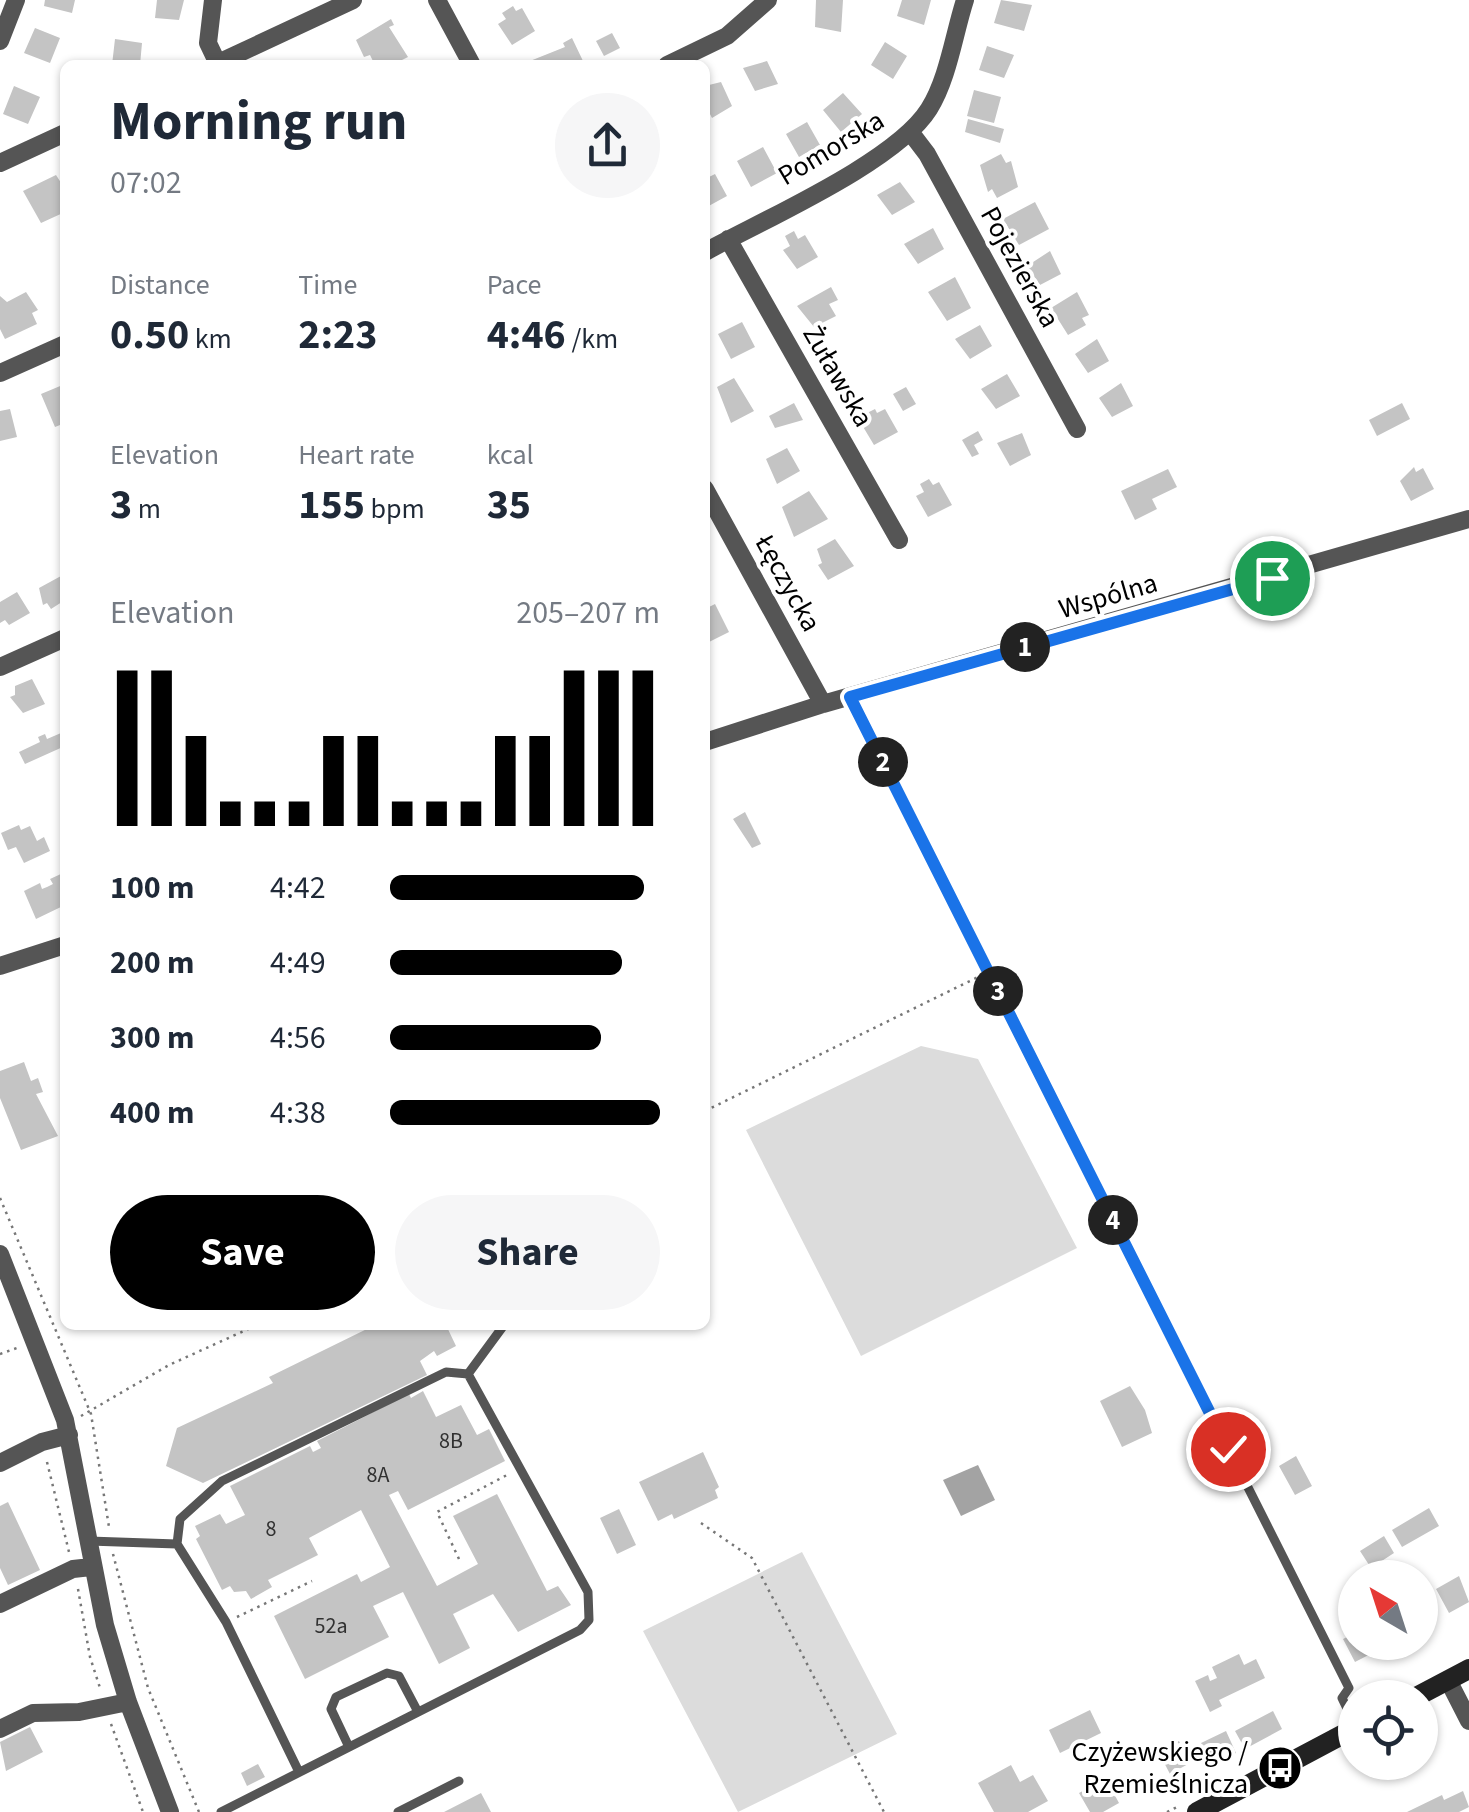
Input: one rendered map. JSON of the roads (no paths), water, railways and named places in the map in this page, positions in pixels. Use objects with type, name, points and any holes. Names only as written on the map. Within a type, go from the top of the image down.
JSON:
[{"type":"street","points":[[0,40],[16,0]]},
{"type":"street","points":[[213,0],[208,43],[214,60]]},
{"type":"street","points":[[224,60],[352,0]]},
{"type":"street","points":[[437,0],[469,60]]},
{"type":"street","points":[[677,60],[727,36],[768,0]]},
{"type":"street","name":"Pomorska","points":[[710,249],[881,154],[911,133],[931,106],[965,0]]},
{"type":"street","name":"Pojezierska","points":[[911,133],[927,154],[1077,429]]},
{"type":"street","points":[[0,163],[60,135]]},
{"type":"street","name":"Żuławska","points":[[728,240],[899,540]]},
{"type":"street","points":[[0,373],[60,346]]},
{"type":"street","name":"Łęczycka","points":[[710,501],[823,704]]},
{"type":"street","name":"Wspólna","points":[[710,740],[823,704],[1469,519]]},
{"type":"street","points":[[0,667],[60,640]]},
{"type":"street","points":[[0,966],[60,946]]},
{"type":"street","points":[[0,1254],[67,1428],[91,1567],[128,1702],[170,1812]]},
{"type":"street","points":[[0,1463],[67,1428]]},
{"type":"street","points":[[0,1603],[73,1569],[91,1567]]},
{"type":"street","points":[[1438,1685],[1469,1668]]},
{"type":"street","points":[[1448,1680],[1469,1721]]},
{"type":"street","points":[[0,1729],[33,1713],[79,1712],[128,1702]]},
{"type":"street","points":[[1197,1812],[1338,1735]]},
{"type":"lane","points":[[850,697],[1344,1680]]},
{"type":"lane","points":[[468,1374],[500,1330]]},
{"type":"lane","points":[[300,1772],[226,1622],[177,1544],[180,1519],[222,1481],[446,1372],[468,1374]]},
{"type":"lane","points":[[221,1812],[580,1630],[589,1620],[588,1592],[468,1374]]},
{"type":"lane","points":[[86,1542],[111,1539],[177,1544]]},
{"type":"lane","points":[[350,1747],[331,1709],[336,1697],[387,1673],[398,1676],[418,1712]]},
{"type":"lane","points":[[398,1812],[418,1808],[459,1781]]},
{"type":"place","name":"Czyżewskiego / Rzemieślnicza","points":[[1280,1768]]}]
